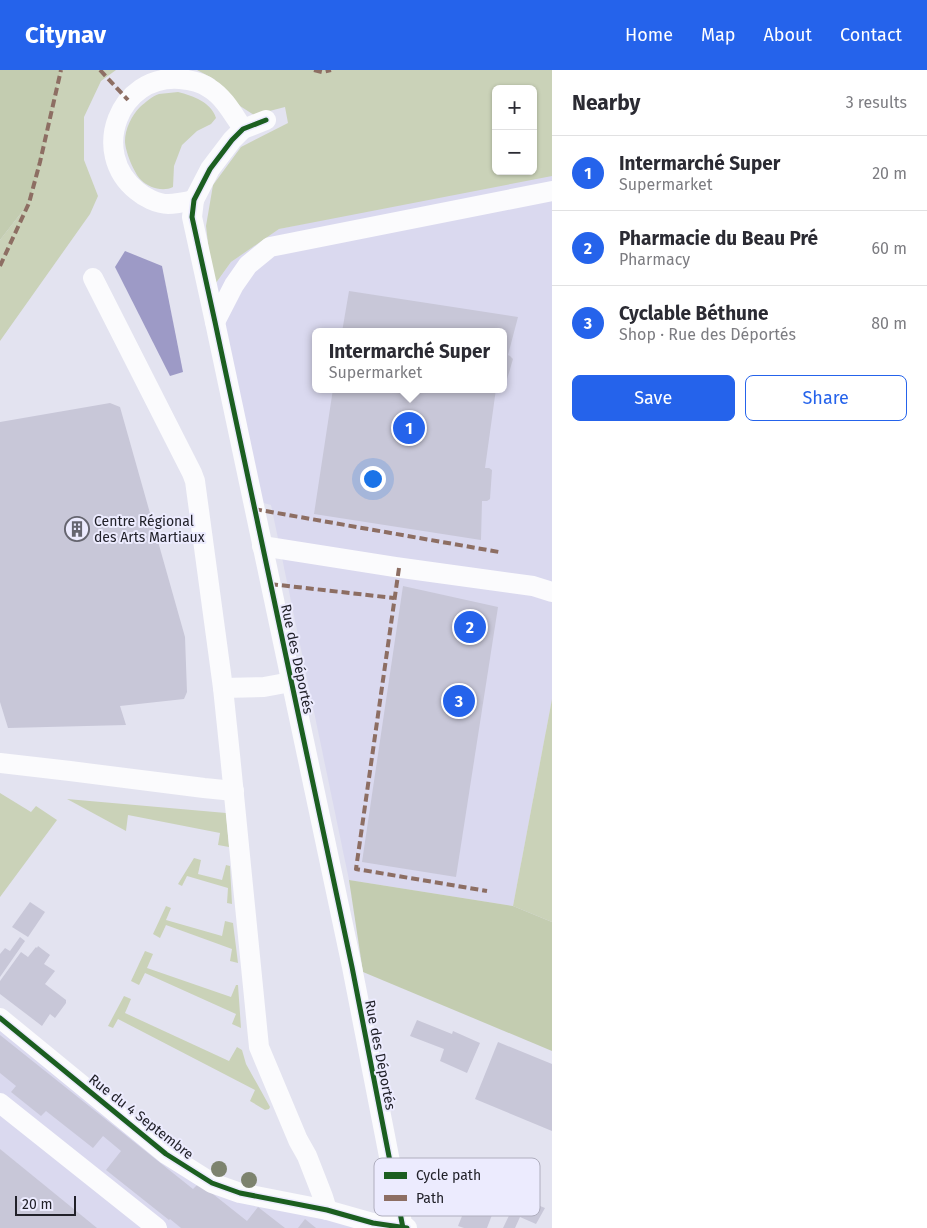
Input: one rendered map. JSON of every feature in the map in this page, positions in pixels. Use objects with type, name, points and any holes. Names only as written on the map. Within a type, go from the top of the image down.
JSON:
[{"type":"street","points":[[194,200],[166,204],[145,198],[128,184],[118,167],[113,148],[114,128],[121,109],[134,94],[151,83],[171,78],[191,80],[209,88],[225,102],[242,129]]},
{"type":"street","name":"Rue des Déportés","points":[[266,120],[242,129],[232,140],[210,169],[194,200],[192,217],[352,968],[389,1158]]},
{"type":"street","points":[[215,322],[234,285],[248,265],[270,247],[552,191]]},
{"type":"street","points":[[93,278],[195,481],[223,688],[259,1048],[298,1140],[307,1156],[327,1210]]},
{"type":"street","points":[[262,546],[533,586],[552,592]]},
{"type":"street","points":[[223,688],[264,686],[291,682]]},
{"type":"street","points":[[0,763],[234,790]]},
{"type":"street","name":"Rue du 4 Septembre","points":[[0,1018],[166,1154],[212,1183],[240,1193],[327,1210],[402,1228]]},
{"type":"street","points":[[0,1103],[157,1228]]},
{"type":"street","points":[[402,1228],[407,1228]]},
{"type":"shaded area","points":[[552,171],[552,699],[513,906],[349,880],[271,505],[252,500],[209,293],[231,262],[279,229]]},
{"type":"shaded area","points":[[125,251],[162,266],[183,372],[170,376],[115,267]]},
{"type":"shaded area","points":[[0,1018],[212,1183],[407,1228],[0,1228]]},
{"type":"green space","points":[[0,70],[61,70],[29,203],[0,240]]},
{"type":"green space","points":[[61,70],[116,70],[101,81],[84,117],[84,160],[98,196],[90,214],[0,341],[0,240],[29,203]]},
{"type":"green space","points":[[197,70],[552,70],[552,176],[279,229],[231,262],[213,287],[206,226],[213,185],[241,147],[288,123],[285,107],[254,115],[240,106],[214,79]]},
{"type":"green space","points":[[178,92],[206,104],[214,112],[216,118],[211,124],[197,131],[182,145],[174,166],[173,187],[165,189],[152,187],[141,180],[130,162],[125,141],[126,132],[134,114],[149,99],[159,94]]},
{"type":"green space","points":[[552,699],[552,922],[513,906]]},
{"type":"green space","points":[[0,793],[31,812],[36,806],[57,820],[0,897]]},
{"type":"green space","points":[[67,799],[226,813],[229,847],[218,845],[220,833],[128,815],[126,831]]},
{"type":"green space","points":[[194,858],[201,860],[198,874],[222,880],[226,865],[230,866],[232,904],[227,903],[228,888],[187,876],[182,886],[178,884]]},
{"type":"green space","points":[[349,880],[513,906],[552,922],[552,1051],[363,972]]},
{"type":"green space","points":[[166,906],[171,908],[166,920],[222,936],[225,921],[233,923],[238,963],[230,961],[232,949],[166,925],[160,938],[153,934]]},
{"type":"green space","points":[[145,951],[153,954],[147,968],[231,997],[236,985],[238,985],[241,1028],[232,1024],[236,1014],[145,973],[139,985],[131,981]]},
{"type":"green space","points":[[124,996],[131,999],[125,1013],[229,1061],[237,1047],[242,1050],[246,1064],[270,1107],[269,1109],[265,1110],[250,1101],[255,1090],[118,1019],[113,1028],[108,1026]]},
{"type":"building","points":[[349,291],[518,317],[508,355],[513,359],[507,379],[507,328],[343,328]]},
{"type":"building","points":[[332,393],[495,393],[485,468],[492,470],[490,499],[482,501],[481,540],[314,514]]},
{"type":"building","name":"Centre Régional des Arts Martiaux","points":[[110,403],[120,407],[185,637],[187,692],[184,699],[120,706],[126,725],[8,728],[0,702],[0,422]]},
{"type":"building","points":[[403,586],[498,607],[456,877],[362,862]]},
{"type":"building","points":[[30,902],[45,912],[28,937],[12,927]]},
{"type":"building","points":[[20,937],[25,941],[0,977],[0,954],[5,948],[10,951]]},
{"type":"building","points":[[38,946],[50,955],[44,964],[55,971],[45,984],[66,1000],[66,1003],[55,1018],[50,1014],[42,1026],[0,994],[0,981],[21,952],[28,957]]},
{"type":"building","points":[[417,1020],[452,1034],[453,1031],[480,1043],[467,1073],[440,1061],[444,1049],[410,1036]]},
{"type":"building","points":[[0,1035],[193,1189],[199,1183],[247,1221],[258,1207],[285,1228],[181,1228],[169,1220],[106,1170],[121,1151],[103,1136],[93,1148],[46,1111],[41,1116],[11,1092],[16,1086],[0,1073]]},
{"type":"building","points":[[498,1042],[552,1064],[552,1131],[475,1099]]},
{"type":"building","points":[[0,1149],[97,1228],[0,1228]]},
{"type":"building","points":[[540,1206],[545,1208],[536,1224],[520,1217],[515,1228],[503,1228],[509,1216],[540,1216]]},
{"type":"building","points":[[462,1216],[492,1216],[487,1228],[464,1228],[458,1226]]},
{"type":"building","points":[[305,1219],[316,1228],[298,1228]]},
{"type":"marked path","points":[[0,266],[29,203],[61,70]]},
{"type":"marked path","points":[[100,70],[128,100]]},
{"type":"marked path","points":[[314,70],[322,72],[331,70]]},
{"type":"marked path","points":[[254,509],[499,552]]},
{"type":"marked path","points":[[399,568],[356,869],[487,891]]},
{"type":"marked path","points":[[270,584],[394,598]]},
{"type":"cycle path","points":[[266,120],[243,129],[232,140],[210,169],[194,200],[192,217],[352,967],[389,1158]]},
{"type":"cycle path","points":[[0,1018],[166,1154],[212,1183],[240,1193],[327,1210],[373,1223],[407,1228]]},
{"type":"cycle path","points":[[401,1216],[403,1228]]},
{"type":"place","name":"Intermarché Super","points":[[409,428]]},
{"type":"place","name":"Centre Régional des Arts Martiaux","points":[[77,529]]},
{"type":"place","name":"Pharmacie du Beau Pré","points":[[470,627]]},
{"type":"place","name":"Cyclable Béthune","points":[[459,701]]}]
